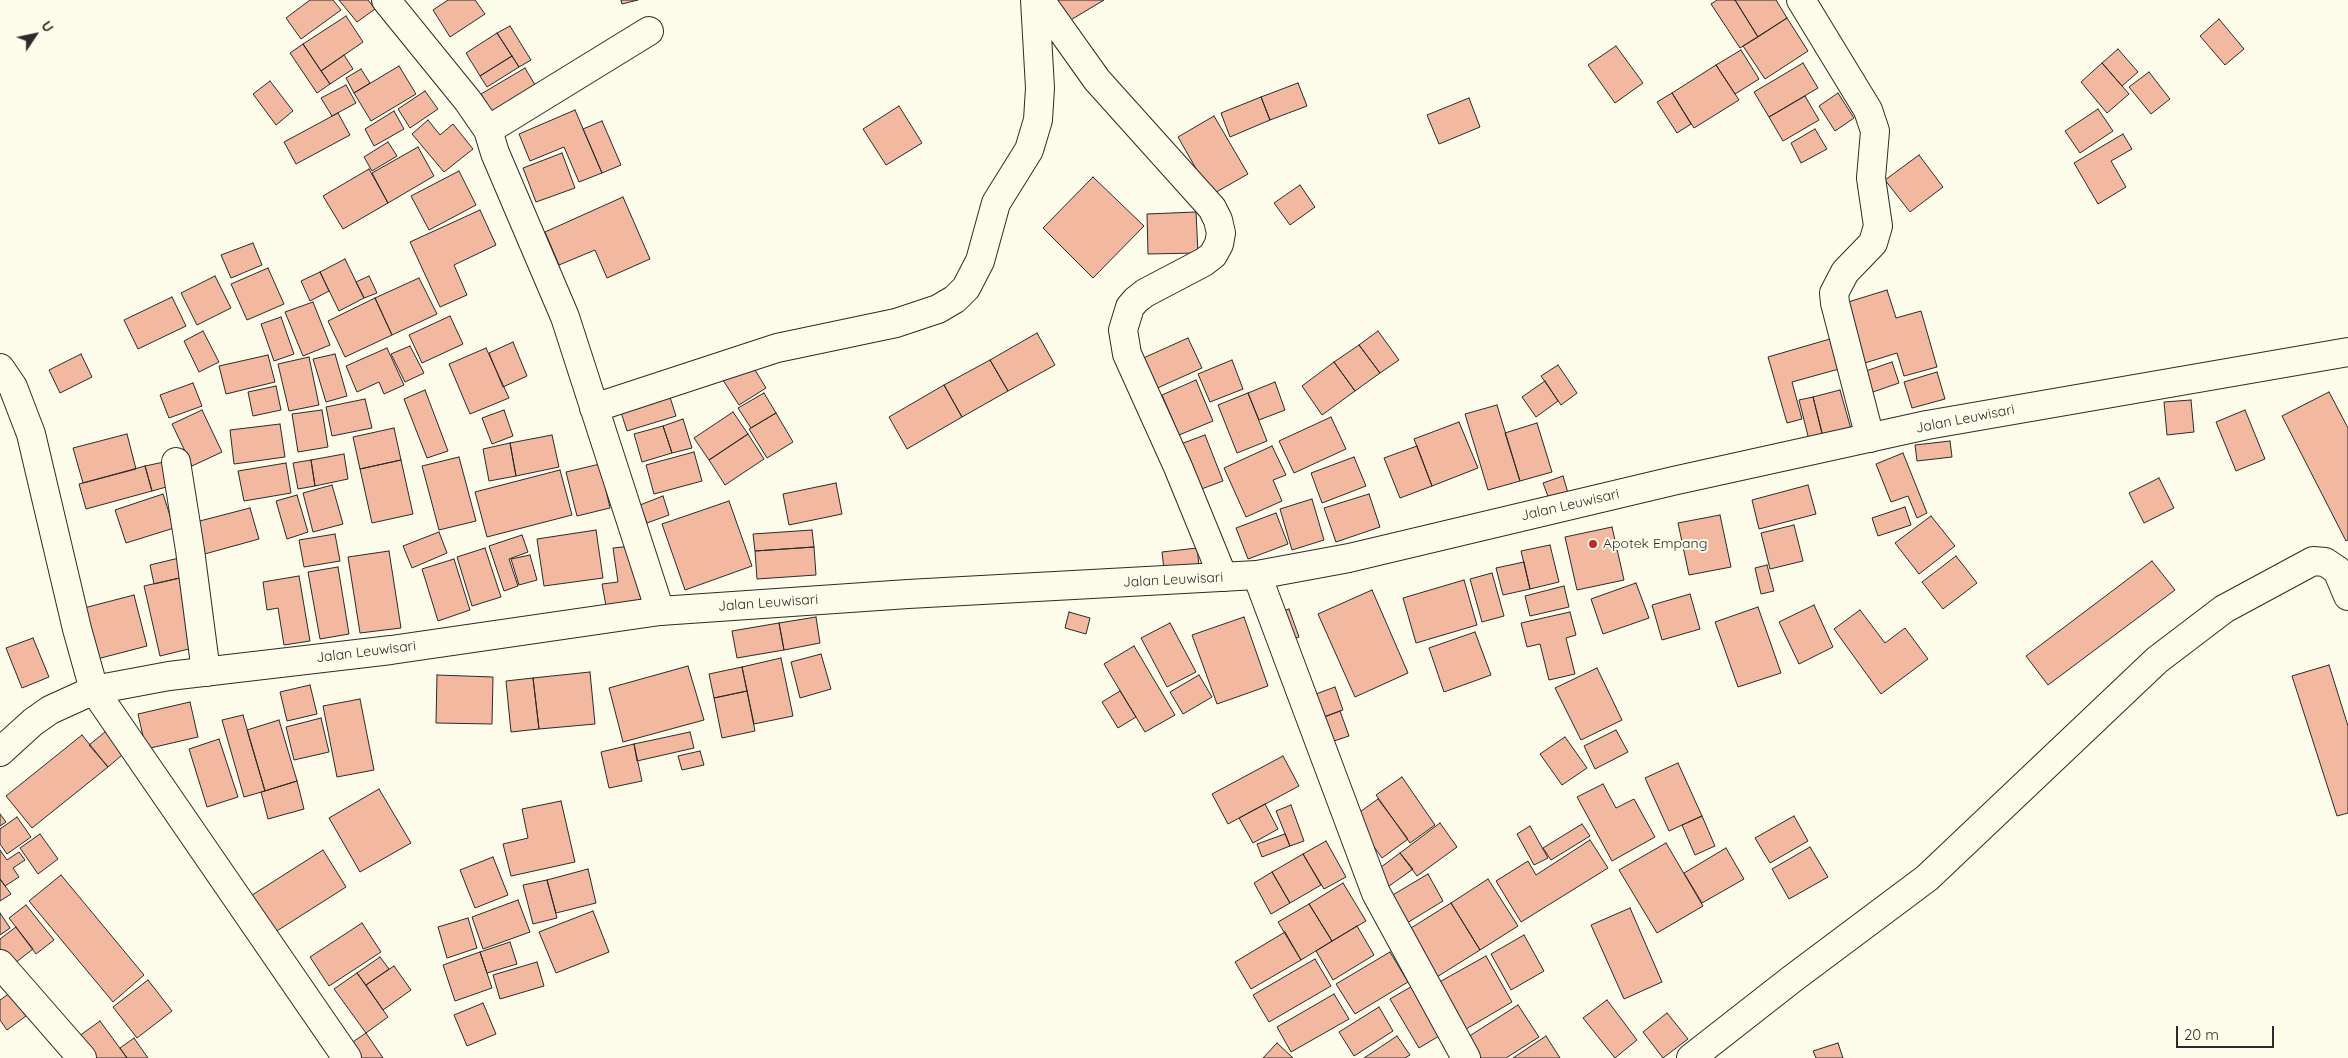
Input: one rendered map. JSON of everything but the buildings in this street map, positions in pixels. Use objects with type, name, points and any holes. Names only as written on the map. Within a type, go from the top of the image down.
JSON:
[{"type":"street","points":[[386,0],[468,101],[488,130],[495,153],[565,317],[660,611]]},
{"type":"street","points":[[594,408],[777,348],[896,323],[938,309],[955,299],[966,288],[980,261],[996,203],[1029,150],[1038,120],[1040,88],[1035,0]]},
{"type":"street","points":[[1040,0],[1097,80],[1212,208],[1218,220],[1221,233],[1220,244],[1213,255],[1204,262],[1145,293],[1130,307],[1123,330],[1127,354],[1178,467],[1222,577]]},
{"type":"street","points":[[1801,0],[1868,110],[1875,131],[1871,178],[1878,226],[1873,243],[1845,272],[1834,293],[1870,438]]},
{"type":"street","points":[[488,130],[648,31]]},
{"type":"street","name":"Jalan Leuwisari","points":[[0,752],[33,722],[50,710],[94,690],[169,676],[391,650],[660,611],[908,594],[1257,575],[1349,558],[1673,480],[1927,425],[2198,376],[2348,352]]},
{"type":"street","points":[[0,368],[12,387],[31,434],[77,629],[94,690],[346,1058]]},
{"type":"street","points":[[176,462],[206,672]]},
{"type":"street","points":[[1692,1058],[1792,979],[1927,878],[2157,660],[2224,609],[2313,562],[2325,562],[2337,570],[2348,596]]},
{"type":"street","points":[[1257,575],[1376,893],[1466,1058]]},
{"type":"street","points":[[0,964],[82,1058]]},
{"type":"place","name":"Apotek Empang","points":[[1593,544]]}]
